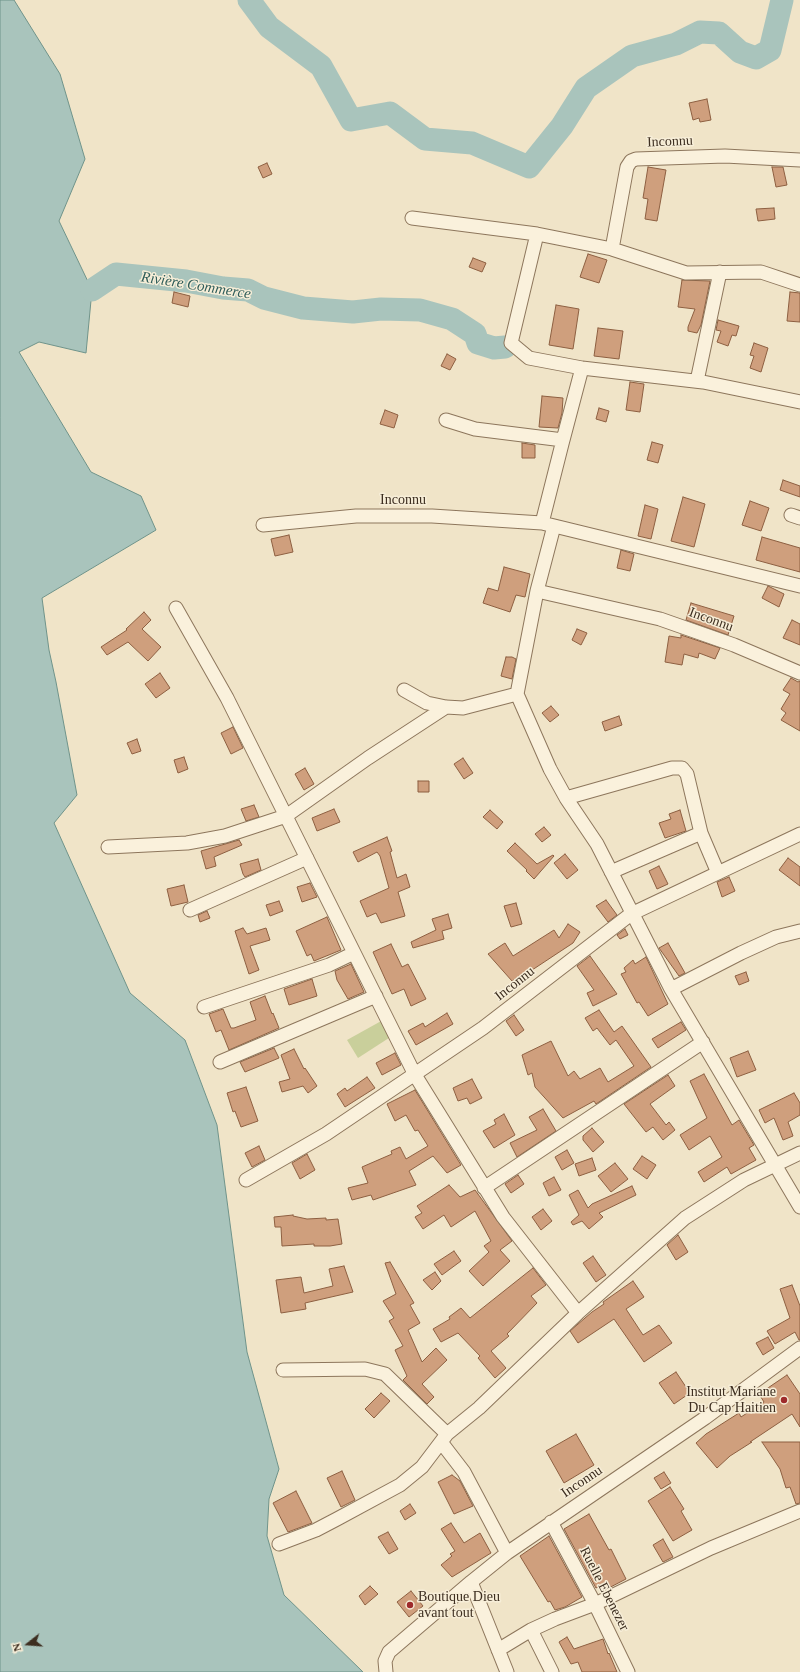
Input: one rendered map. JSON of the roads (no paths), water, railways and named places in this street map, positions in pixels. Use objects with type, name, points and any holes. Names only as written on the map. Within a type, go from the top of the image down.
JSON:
[{"type":"street","name":"Inconnu","points":[[612,249],[627,168],[631,162],[636,159],[725,156],[800,160]]},
{"type":"street","points":[[412,218],[537,234],[612,249],[686,273],[762,272],[800,285]]},
{"type":"street","points":[[537,234],[511,343],[529,358],[582,368],[697,381],[800,402]]},
{"type":"street","points":[[697,381],[720,272]]},
{"type":"street","points":[[582,368],[563,440],[537,591],[517,694],[550,769],[566,798],[597,844],[631,914],[671,990],[800,1207]]},
{"type":"street","points":[[446,420],[476,429],[563,440]]},
{"type":"street","name":"Inconnu","points":[[264,525],[356,516],[432,516],[548,524],[800,586]]},
{"type":"street","name":"Inconnu","points":[[537,591],[660,619],[734,645],[800,673]]},
{"type":"street","points":[[176,608],[227,698],[415,1075],[503,1217],[578,1313]]},
{"type":"street","points":[[404,690],[427,703],[446,707],[463,708],[517,694]]},
{"type":"street","points":[[108,847],[187,842],[225,836],[286,816],[368,758],[446,707]]},
{"type":"street","points":[[566,798],[672,768],[682,768],[687,774],[701,833],[718,873]]},
{"type":"street","points":[[611,872],[701,833]]},
{"type":"street","name":"Inconnu","points":[[246,1180],[326,1134],[415,1075],[483,1028],[631,914],[800,834]]},
{"type":"street","points":[[190,910],[307,858]]},
{"type":"street","points":[[671,990],[741,953],[776,937],[800,931]]},
{"type":"street","points":[[204,1007],[329,966],[354,953]]},
{"type":"street","points":[[220,1062],[376,996]]},
{"type":"street","points":[[484,1188],[703,1042]]},
{"type":"street","points":[[279,1544],[316,1530],[400,1485],[422,1467],[444,1438],[479,1408],[578,1313],[685,1218],[744,1180],[800,1153]]},
{"type":"street","name":"Inconnu","points":[[386,1672],[385,1661],[389,1652],[507,1553],[705,1418],[800,1348]]},
{"type":"street","points":[[283,1370],[365,1369],[385,1374],[444,1438],[464,1472],[507,1553]]},
{"type":"street","points":[[498,1650],[531,1630],[595,1604],[711,1548],[800,1511]]},
{"type":"street","name":"Ruelle Ebenezer","points":[[551,1522],[595,1604],[628,1672]]},
{"type":"street","points":[[471,1582],[508,1672]]},
{"type":"street","points":[[531,1630],[552,1672]]},
{"type":"water","points":[[0,0],[14,0],[60,74],[85,159],[59,221],[92,290],[86,353],[39,342],[19,352],[91,472],[141,496],[156,530],[42,598],[49,650],[77,795],[54,823],[130,993],[185,1040],[217,1125],[247,1352],[279,1469],[269,1499],[267,1536],[284,1595],[363,1672],[0,1672]]},
{"type":"waterway","name":"Rivière Commerce","points":[[249,0],[269,27],[321,66],[351,120],[390,113],[425,139],[472,143],[529,167],[562,126],[586,88],[632,56],[676,44],[700,32],[719,33],[740,52],[756,58],[770,50],[782,0]]},
{"type":"waterway","name":"Rivière Commerce","points":[[92,290],[116,274],[186,281],[223,288],[248,290],[264,298],[303,308],[353,312],[381,309],[420,310],[452,319],[475,334],[478,343],[494,348],[505,347]]},
{"type":"place","name":"Institut Mariane Du Cap Haitien","points":[[784,1400]]},
{"type":"place","name":"Boutique Dieu avant tout","points":[[410,1605]]}]
